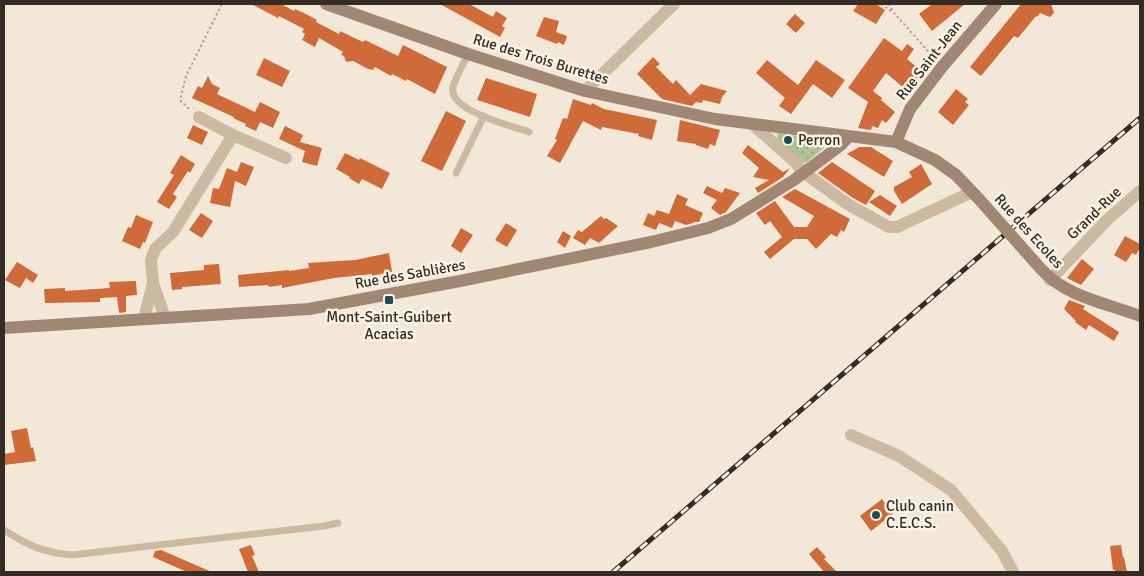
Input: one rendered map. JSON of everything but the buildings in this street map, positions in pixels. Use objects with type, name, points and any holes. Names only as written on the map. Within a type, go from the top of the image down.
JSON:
[{"type":"street","name":"Rue des Trois Burettes","points":[[326,4],[468,54],[585,91],[715,120],[849,136]]},
{"type":"street","points":[[585,91],[674,4]]},
{"type":"street","name":"Rue Saint-Jean","points":[[896,142],[910,109],[942,67],[996,4]]},
{"type":"street","points":[[199,117],[233,135],[286,158]]},
{"type":"street","points":[[752,124],[803,172],[849,205],[889,227],[898,227],[975,195]]},
{"type":"street","points":[[165,318],[153,283],[151,260],[155,249],[173,232],[233,135]]},
{"type":"street","name":"Rue des Ecoles","points":[[849,136],[896,142],[935,160],[956,175],[1050,280],[1069,291],[1140,316]]},
{"type":"street","name":"Rue des Sablières","points":[[4,328],[309,309],[460,282],[651,242],[708,228],[731,219],[779,190],[841,145],[849,136]]},
{"type":"street","name":"Grand-Rue","points":[[1050,280],[1108,220],[1140,191]]},
{"type":"street","points":[[144,319],[153,283]]},
{"type":"street","points":[[851,435],[899,456],[951,490],[1002,551],[1013,572]]},
{"type":"lane","points":[[468,54],[453,87],[455,99],[460,104],[484,116],[529,132]]},
{"type":"lane","points":[[456,174],[484,116]]},
{"type":"lane","points":[[4,530],[34,548],[51,553],[72,555],[315,528],[338,523]]},
{"type":"path","points":[[199,117],[180,100],[186,76],[222,4]]},
{"type":"path","points":[[881,4],[894,13]]},
{"type":"path","points":[[888,4],[942,67]]},
{"type":"green space","points":[[777,134],[823,140],[824,148],[806,163],[803,162],[778,141]]},
{"type":"railway","points":[[613,572],[1140,118]]},
{"type":"place","name":"Perron","points":[[788,140]]},
{"type":"place","name":"Mont-Saint-Guibert Acacias","points":[[389,300]]},
{"type":"place","name":"Club canin C.E.C.S.","points":[[876,515]]}]
